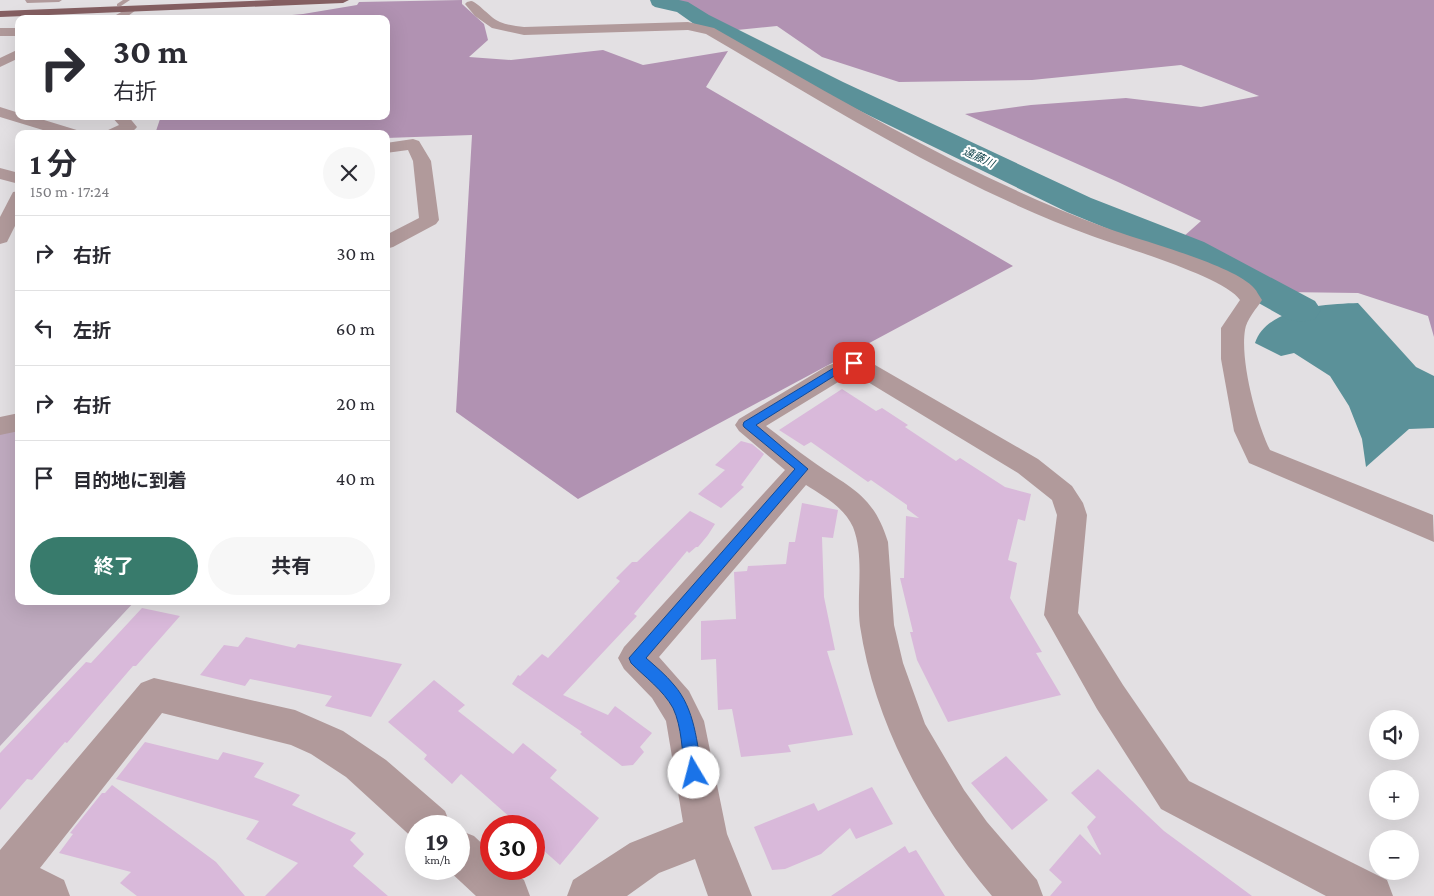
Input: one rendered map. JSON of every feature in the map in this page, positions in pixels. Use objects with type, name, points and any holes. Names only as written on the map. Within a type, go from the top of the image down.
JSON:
[{"type":"main road","points":[[0,8],[334,0]]},
{"type":"main road","points":[[0,14],[125,5],[343,0]]},
{"type":"street","points":[[471,4],[479,14],[496,25],[524,31],[688,26],[710,31],[893,136],[1002,192],[1096,230],[1218,274],[1245,290],[1251,300],[1233,328],[1233,359],[1247,431],[1259,456],[1422,523],[1434,530]]},
{"type":"street","points":[[0,32],[15,32]]},
{"type":"street","points":[[0,63],[15,55]]},
{"type":"street","points":[[0,112],[15,116]]},
{"type":"street","points":[[27,120],[61,130]]},
{"type":"street","points":[[122,130],[129,127],[123,120]]},
{"type":"street","points":[[390,147],[413,144],[422,161],[429,220],[390,240]]},
{"type":"street","points":[[0,173],[15,178]]},
{"type":"street","points":[[15,205],[0,239],[15,237]]},
{"type":"street","points":[[1021,896],[990,859],[949,802],[917,747],[898,703],[885,661],[877,625],[873,546],[870,532],[862,516],[836,488],[802,469],[748,425],[836,371],[854,363],[1028,466],[1052,483],[1068,503],[1072,515],[1061,615],[1110,697],[1175,795],[1361,894]]},
{"type":"street","points":[[0,426],[15,423]]},
{"type":"street","points":[[730,896],[706,834],[685,721],[679,705],[669,690],[636,658],[802,469]]},
{"type":"street","points":[[48,896],[39,890],[2,881],[154,695],[295,728],[315,736],[357,761],[418,815]]},
{"type":"street","points":[[589,896],[624,870],[645,858],[706,834]]},
{"type":"street","points":[[470,861],[508,896]]},
{"type":"lane","points":[[27,1],[58,0]]},
{"type":"lane","points":[[44,7],[58,0]]},
{"type":"shaded area","points":[[462,0],[462,4],[484,24],[488,40],[469,57],[511,60],[603,50],[643,65],[728,51],[706,87],[1013,266],[578,499],[456,412],[472,135],[390,138],[390,130],[156,130],[160,120],[390,120],[390,15],[292,15],[357,5],[359,2]]},
{"type":"shaded area","points":[[671,0],[1434,0],[1434,337],[1428,316],[1358,293],[1284,292],[1183,237],[1201,221],[965,114],[1031,105],[1126,98],[1201,107],[1259,96],[1181,65],[1032,80],[899,82],[822,57],[777,26],[737,30],[681,13]]},
{"type":"shaded area","points":[[15,431],[15,605],[131,605],[0,746],[0,434]]},
{"type":"water","points":[[1358,303],[1416,367],[1434,376],[1434,428],[1409,429],[1366,467],[1362,439],[1349,406],[1330,376],[1294,353],[1281,356],[1255,343],[1262,331],[1272,322],[1285,315],[1315,307]]},
{"type":"building","points":[[842,389],[876,411],[882,408],[908,425],[905,427],[956,461],[960,458],[1005,487],[1031,494],[1025,521],[1018,519],[1008,560],[1017,563],[1010,598],[1042,652],[1036,653],[1061,695],[948,722],[917,660],[910,632],[913,632],[900,578],[904,578],[906,516],[919,518],[907,509],[907,505],[871,480],[868,482],[811,442],[804,446],[779,430]]},
{"type":"building","points":[[741,441],[752,444],[764,454],[741,485],[744,487],[721,508],[698,494],[725,470],[715,465]]},
{"type":"building","points":[[802,503],[838,510],[833,538],[822,537],[824,597],[835,650],[827,651],[853,735],[788,745],[791,752],[741,757],[732,709],[718,710],[716,659],[701,660],[701,621],[736,619],[734,572],[747,571],[748,566],[786,564],[789,542],[795,542]]},
{"type":"building","points":[[690,511],[715,524],[708,535],[698,547],[689,553],[687,551],[634,614],[637,616],[563,695],[608,715],[615,706],[652,733],[640,747],[644,752],[633,765],[622,766],[580,734],[582,732],[512,684],[518,675],[520,676],[542,654],[548,658],[620,581],[616,578],[632,562],[637,562]]},
{"type":"building","points":[[142,608],[180,616],[136,666],[133,666],[67,743],[65,742],[32,780],[27,779],[0,810],[0,753],[86,662],[91,663]]},
{"type":"building","points":[[246,637],[295,648],[298,644],[402,664],[371,717],[325,706],[332,696],[250,679],[245,686],[200,675],[224,645],[238,647]]},
{"type":"building","points":[[434,680],[465,705],[458,711],[513,754],[523,743],[557,770],[550,778],[599,818],[560,865],[545,852],[545,815],[508,815],[461,774],[452,784],[424,759],[427,755],[388,722]]},
{"type":"building","points":[[145,742],[218,760],[223,752],[264,763],[254,777],[300,795],[292,805],[356,833],[350,840],[364,854],[353,866],[388,896],[265,896],[298,863],[246,839],[259,821],[116,779]]},
{"type":"building","points":[[1006,756],[1048,800],[1012,830],[971,783]]},
{"type":"building","points":[[1098,769],[1164,831],[1252,896],[1050,896],[1062,882],[1049,870],[1080,834],[1101,854],[1087,827],[1096,817],[1071,793]]},
{"type":"building","points":[[112,785],[216,862],[245,896],[137,896],[120,883],[131,872],[59,853],[73,834],[70,833],[102,793],[105,793]]},
{"type":"building","points":[[872,787],[893,824],[856,839],[850,828],[821,854],[785,869],[772,870],[754,827],[814,803],[818,811]]},
{"type":"building","points":[[905,846],[909,853],[916,850],[945,896],[831,896]]},
{"type":"waterway","name":"遠藤川","points":[[659,1],[684,7],[701,20],[834,88],[1079,205],[1191,250],[1301,310]]},
{"type":"route","points":[[694,773],[689,738],[679,705],[669,690],[636,658],[802,469],[748,425],[836,371],[854,363]]}]
